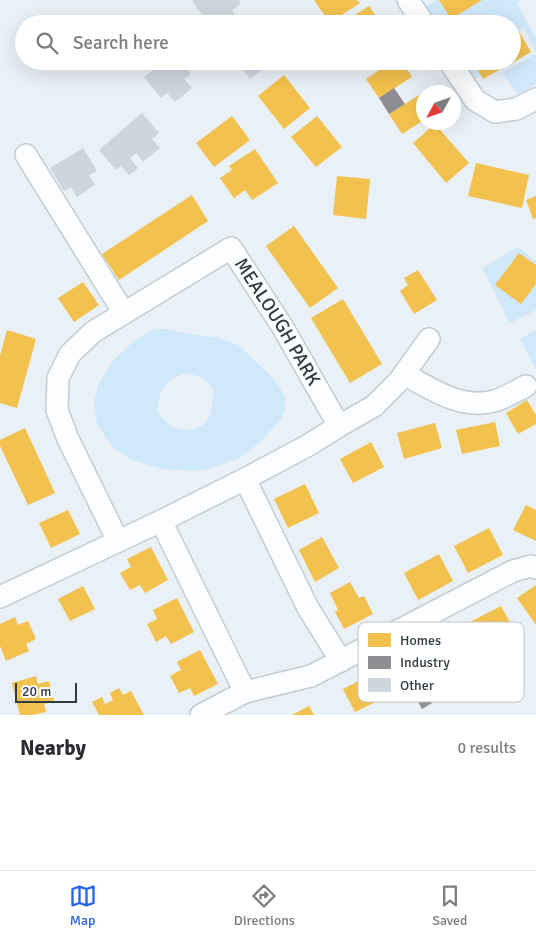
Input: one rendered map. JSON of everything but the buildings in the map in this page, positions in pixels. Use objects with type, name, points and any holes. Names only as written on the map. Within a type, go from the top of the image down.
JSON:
[{"type":"street","points":[[408,0],[418,15]]},
{"type":"street","points":[[455,70],[475,100],[495,112],[516,109],[536,99]]},
{"type":"street","points":[[26,155],[124,313]]},
{"type":"street","name":"MEALOUGH PARK","points":[[118,541],[57,410],[58,378],[70,354],[93,332],[230,248],[282,326],[339,426]]},
{"type":"street","points":[[0,596],[161,521],[245,479],[307,446],[374,406],[399,381],[429,339]]},
{"type":"street","points":[[404,374],[432,390],[471,404],[494,401],[526,386]]},
{"type":"street","points":[[245,479],[308,608],[341,661]]},
{"type":"street","points":[[161,521],[245,692]]},
{"type":"street","points":[[416,622],[513,571],[531,566],[536,568]]},
{"type":"street","points":[[201,715],[245,692],[311,676],[358,652]]},
{"type":"shaded area","points":[[439,0],[448,15],[430,15],[425,7]]},
{"type":"shaded area","points":[[482,0],[521,0],[517,2],[536,38],[536,53],[524,27],[521,29],[521,15],[458,15]]},
{"type":"shaded area","points":[[536,54],[536,84],[518,94],[502,73],[507,70],[521,70],[521,62]]},
{"type":"shaded area","points":[[466,70],[478,70],[481,76],[473,80]]},
{"type":"shaded area","points":[[518,247],[536,261],[536,310],[510,323],[482,268]]},
{"type":"shaded area","points":[[155,329],[166,329],[194,335],[216,337],[238,345],[272,377],[285,396],[285,408],[281,419],[261,441],[238,459],[204,470],[164,469],[132,460],[112,447],[97,424],[94,402],[98,385],[112,362],[135,340]],"holes":[[[187,373],[203,378],[214,390],[209,417],[201,426],[189,430],[170,425],[158,412],[159,398],[164,386],[173,378]]]},
{"type":"shaded area","points":[[536,330],[536,369],[520,339]]}]
